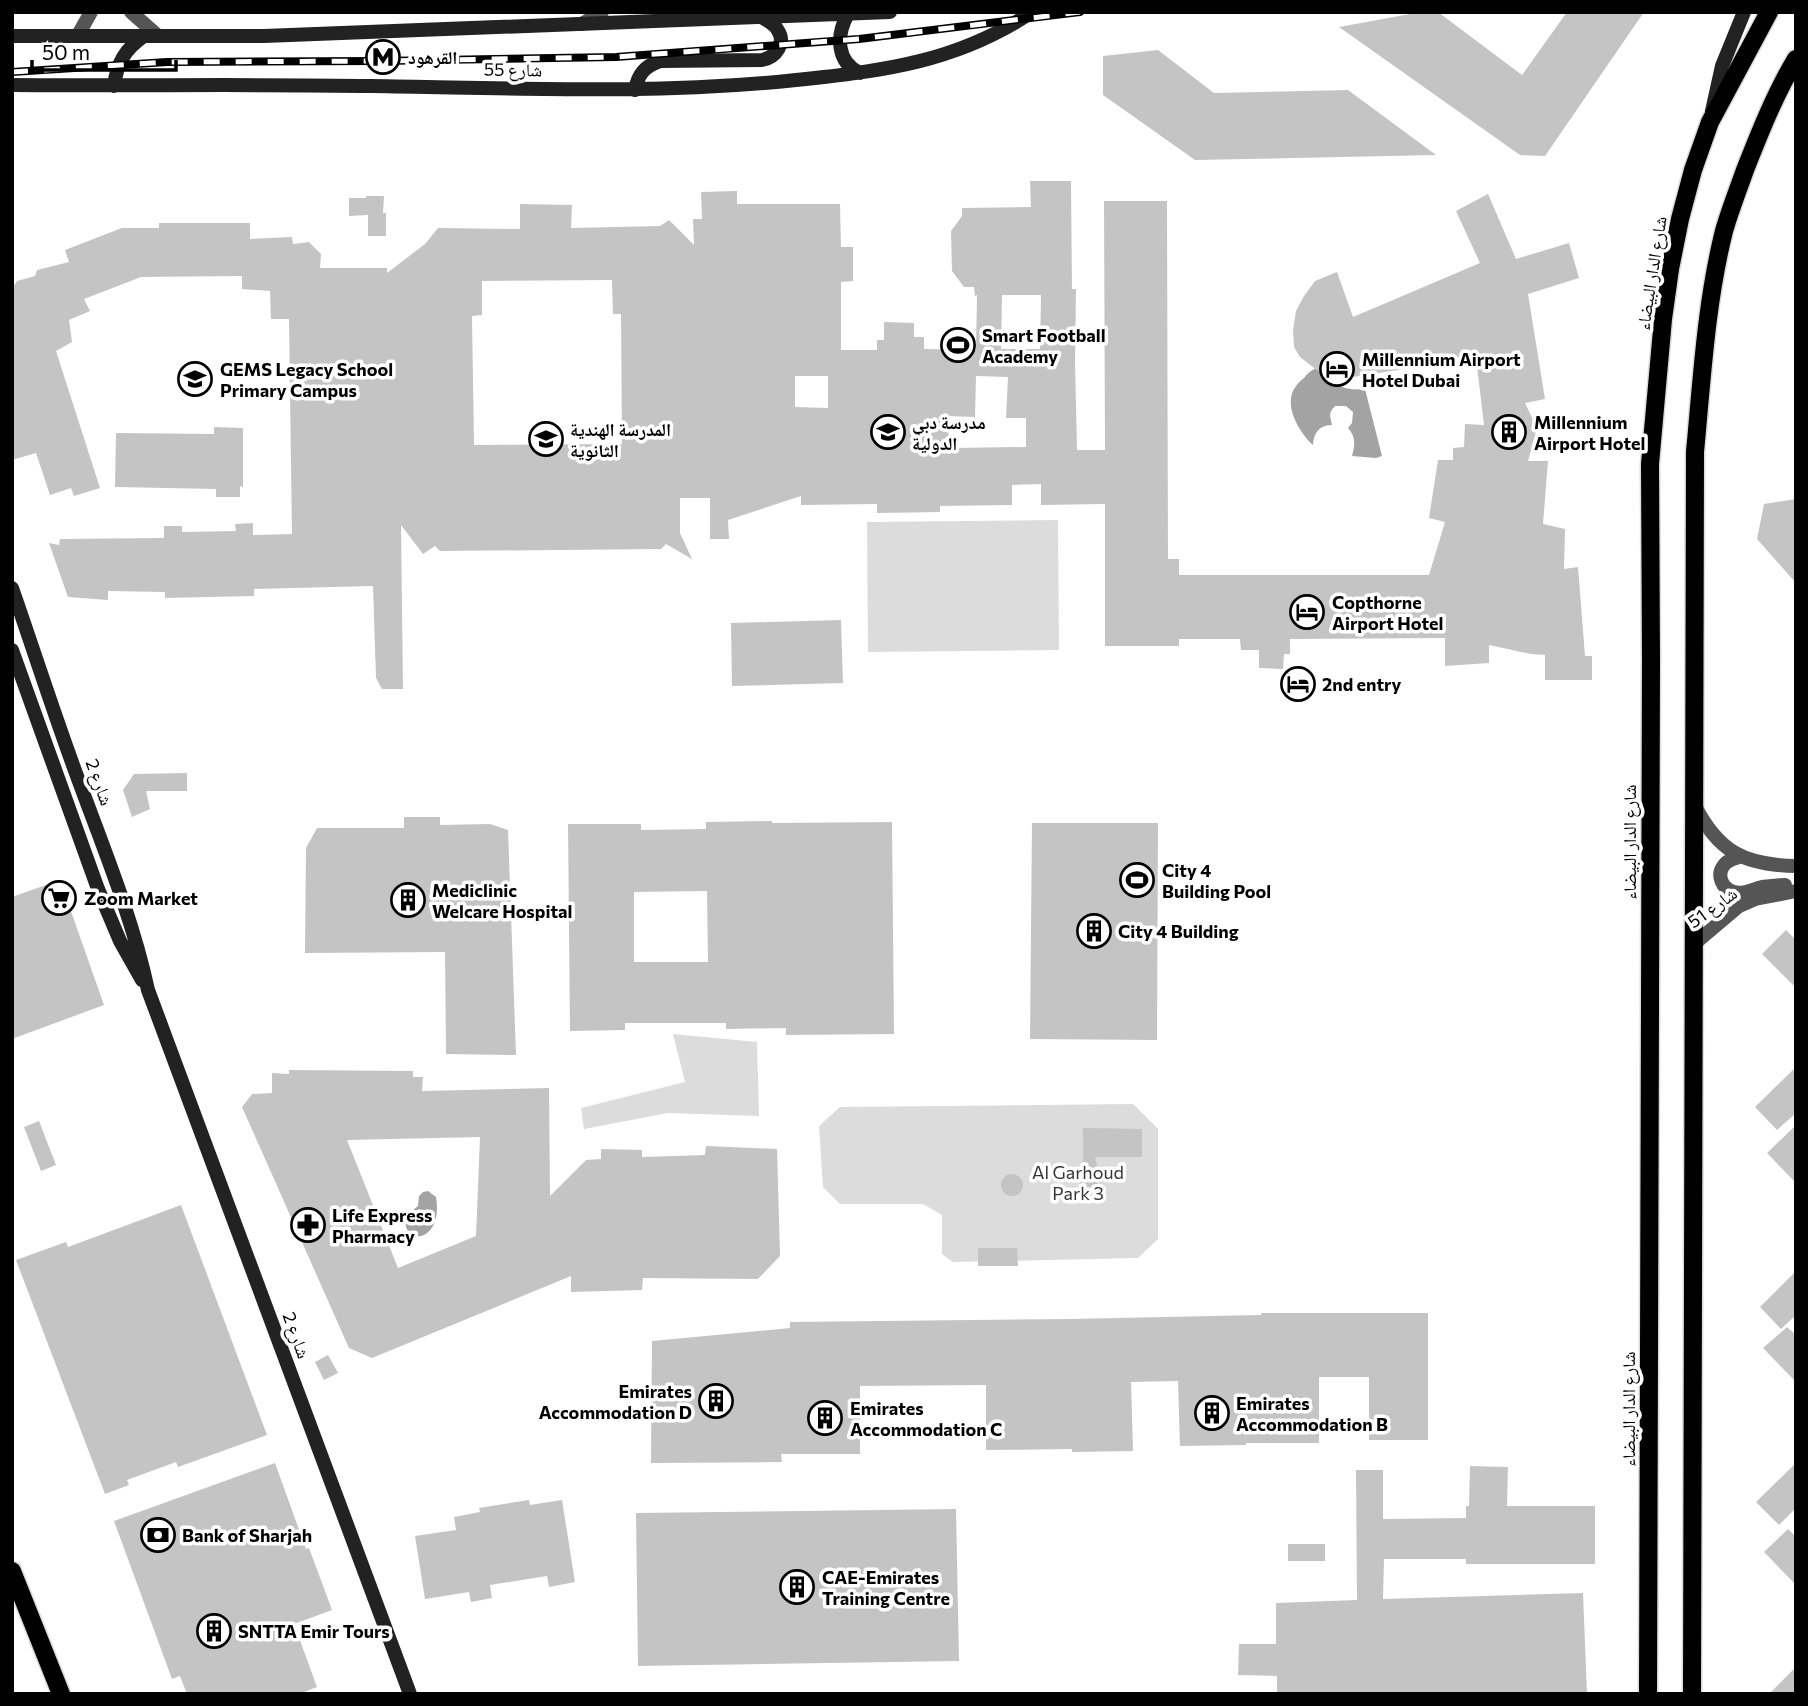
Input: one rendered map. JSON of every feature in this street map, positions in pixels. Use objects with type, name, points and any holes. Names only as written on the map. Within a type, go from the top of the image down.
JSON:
[{"type":"main road","name":"شارع الدار البيضاء","points":[[1648,1694],[1650,464],[1663,319],[1670,269],[1687,194],[1710,122],[1769,12]]},
{"type":"main road","points":[[1692,1694],[1695,452],[1706,333],[1725,230],[1758,136],[1780,85],[1796,59]]},
{"type":"main road","points":[[12,1571],[61,1694]]},
{"type":"street","points":[[78,35],[91,12]]},
{"type":"street","points":[[131,12],[150,35]]},
{"type":"street","points":[[582,24],[602,12]]},
{"type":"street","points":[[12,36],[264,36],[582,24],[691,16],[763,18],[890,12]]},
{"type":"street","name":"شارع 55","points":[[12,85],[296,85],[635,90],[740,86],[860,73],[932,59],[1001,32],[1032,12]]},
{"type":"street","points":[[1710,122],[1722,66],[1744,12]]},
{"type":"street","points":[[848,14],[839,37],[840,49],[852,70],[860,73]]},
{"type":"street","points":[[635,90],[642,71],[650,64],[660,61],[770,58],[777,53],[781,37],[778,30],[763,18]]},
{"type":"street","points":[[114,86],[122,57],[131,45],[150,35]]},
{"type":"street","name":"شارع 2","points":[[12,588],[125,906],[148,990],[410,1694]]},
{"type":"street","name":"شارع 2","points":[[12,650],[97,889],[120,941],[148,990]]},
{"type":"street","points":[[1694,804],[1712,834],[1739,857],[1757,863],[1796,866]]},
{"type":"street","points":[[1739,857],[1730,860],[1721,872],[1721,880],[1732,892],[1796,886]]},
{"type":"street","name":"شارع 51","points":[[1693,945],[1739,906],[1796,891]]},
{"type":"green space","points":[[1058,520],[1059,650],[868,652],[867,522]]},
{"type":"green space","points":[[673,1034],[757,1042],[759,1116],[668,1113],[584,1129],[581,1108],[685,1082]]},
{"type":"green space","name":"Al Garhoud Park 3","points":[[1133,1104],[1158,1129],[1158,1239],[1138,1258],[953,1262],[942,1254],[942,1215],[923,1204],[840,1204],[823,1187],[819,1126],[840,1107]]},
{"type":"shaded area","points":[[1317,368],[1323,371],[1321,375],[1336,385],[1365,389],[1382,456],[1352,456],[1354,441],[1348,428],[1352,423],[1353,412],[1346,406],[1335,406],[1330,415],[1332,425],[1318,430],[1313,445],[1302,433],[1292,409],[1292,393],[1310,372]]},
{"type":"shaded area","points":[[428,1191],[436,1197],[437,1213],[434,1224],[422,1236],[415,1236],[409,1233],[406,1216],[418,1206],[419,1196]]},
{"type":"building","points":[[1421,12],[1438,12],[1522,75],[1567,12],[1644,12],[1545,156],[1520,155],[1339,27]]},
{"type":"building","points":[[1158,50],[1214,93],[1348,90],[1436,155],[1195,160],[1103,95],[1103,56]]},
{"type":"building","points":[[1030,181],[1071,181],[1072,289],[1076,289],[1077,450],[1105,450],[1104,201],[1167,201],[1168,559],[1179,559],[1179,575],[1429,575],[1445,522],[1429,518],[1438,460],[1453,460],[1453,448],[1464,447],[1465,424],[1484,425],[1476,358],[1340,379],[1318,371],[1300,357],[1294,347],[1296,311],[1315,281],[1337,272],[1353,317],[1480,263],[1456,211],[1488,194],[1516,259],[1569,243],[1579,278],[1528,294],[1545,399],[1525,403],[1537,428],[1528,461],[1548,461],[1543,524],[1565,529],[1564,569],[1578,567],[1585,656],[1592,656],[1592,680],[1545,680],[1545,655],[1489,645],[1489,663],[1445,666],[1445,638],[1290,639],[1290,654],[1284,654],[1283,669],[1259,668],[1259,650],[1241,650],[1240,639],[1179,639],[1179,646],[1105,646],[1105,504],[1041,505],[1041,484],[1012,485],[1012,505],[940,506],[940,512],[877,513],[877,504],[801,505],[801,496],[728,520],[729,539],[710,539],[710,498],[680,498],[680,533],[692,559],[666,544],[661,549],[440,551],[435,546],[423,554],[401,525],[403,689],[382,689],[376,678],[373,586],[254,589],[254,596],[165,598],[165,592],[108,591],[108,600],[68,597],[49,543],[59,545],[60,539],[164,538],[164,526],[182,526],[182,532],[236,531],[235,524],[253,523],[253,535],[292,534],[289,319],[271,319],[270,291],[242,289],[242,276],[141,277],[84,299],[90,311],[69,320],[72,342],[56,351],[100,488],[74,496],[71,488],[50,495],[36,453],[12,460],[12,289],[17,281],[35,276],[37,270],[69,262],[65,250],[122,228],[159,228],[159,223],[250,223],[250,239],[292,237],[293,244],[309,242],[321,254],[320,268],[387,268],[387,273],[425,244],[438,228],[520,229],[520,204],[572,205],[571,228],[660,226],[669,220],[694,245],[693,219],[702,219],[701,192],[737,191],[737,204],[840,204],[841,247],[853,247],[853,281],[841,282],[841,350],[877,350],[877,340],[884,340],[884,322],[914,323],[914,337],[924,337],[924,349],[976,350],[977,295],[975,296],[974,287],[964,287],[952,271],[951,231],[962,216],[962,208],[1031,207]],"holes":[[[612,280],[613,314],[621,314],[622,444],[474,445],[472,316],[482,315],[482,281]],[[1002,295],[1041,295],[1040,349],[1001,349]],[[795,376],[828,376],[828,408],[795,407]],[[976,376],[1008,377],[1006,418],[1026,418],[1026,447],[949,448],[948,416],[975,417]]]},
{"type":"building","points":[[384,196],[386,236],[368,236],[368,215],[349,216],[349,198]]},
{"type":"building","points":[[214,427],[243,428],[243,487],[240,486],[240,497],[216,497],[216,489],[115,487],[116,433],[214,434]]},
{"type":"building","points":[[1796,499],[1796,583],[1757,539],[1764,504]]},
{"type":"building","points":[[841,620],[843,683],[732,686],[731,623]]},
{"type":"building","points":[[187,773],[187,791],[146,791],[150,809],[132,817],[123,790],[134,774]]},
{"type":"building","name":"Mediclinic Welcare Hospital","points":[[404,817],[440,817],[440,825],[490,824],[508,830],[516,1055],[446,1054],[445,952],[305,953],[306,848],[317,828],[404,828]]},
{"type":"building","points":[[706,822],[892,822],[894,1034],[786,1035],[786,1028],[726,1029],[726,1023],[625,1023],[625,1030],[570,1031],[568,824],[641,824],[641,830],[706,829]],"holes":[[[707,891],[708,962],[634,962],[634,892]]]},
{"type":"building","name":"City 4 Building","points":[[1032,823],[1158,823],[1157,1040],[1030,1039]]},
{"type":"building","points":[[60,880],[104,1005],[12,1039],[12,897]]},
{"type":"building","points":[[1786,930],[1796,940],[1796,988],[1762,954]]},
{"type":"building","points":[[1796,1067],[1796,1113],[1777,1130],[1755,1107]]},
{"type":"building","points":[[289,1070],[413,1071],[413,1077],[423,1077],[422,1091],[549,1088],[550,1196],[586,1160],[601,1159],[601,1149],[642,1150],[642,1157],[705,1155],[706,1146],[777,1149],[780,1256],[758,1279],[643,1278],[642,1290],[571,1292],[571,1276],[372,1358],[349,1348],[242,1107],[252,1094],[272,1093],[272,1073],[289,1074]],"holes":[[[480,1137],[476,1236],[398,1268],[347,1140]]]},
{"type":"building","points":[[39,1121],[56,1165],[41,1171],[24,1127]]},
{"type":"building","points":[[1796,1125],[1796,1183],[1767,1153]]},
{"type":"building","points":[[1083,1128],[1142,1129],[1142,1157],[1095,1157],[1100,1188],[1096,1192],[1084,1192],[1079,1182],[1083,1172]]},
{"type":"building","points":[[1012,1174],[1020,1177],[1023,1185],[1020,1193],[1012,1196],[1004,1193],[1001,1185],[1004,1177]]},
{"type":"building","points":[[181,1205],[267,1435],[178,1467],[176,1462],[127,1480],[129,1485],[105,1494],[16,1260],[66,1242],[68,1247]]},
{"type":"building","points":[[978,1248],[1017,1248],[1018,1266],[978,1266]]},
{"type":"building","points":[[1796,1271],[1796,1315],[1781,1329],[1760,1307]]},
{"type":"building","points":[[1261,1313],[1428,1313],[1428,1440],[1369,1440],[1369,1377],[1319,1377],[1319,1443],[1246,1445],[1180,1446],[1178,1381],[1131,1382],[1133,1451],[986,1450],[986,1385],[860,1386],[860,1454],[781,1454],[782,1462],[651,1463],[652,1341],[790,1328],[790,1322],[1069,1319]]},
{"type":"building","points":[[1787,1327],[1796,1335],[1796,1382],[1763,1348]]},
{"type":"building","points":[[328,1355],[338,1373],[324,1380],[315,1362]]},
{"type":"building","points":[[275,1463],[306,1549],[309,1548],[332,1610],[294,1624],[317,1687],[299,1694],[187,1694],[180,1676],[172,1679],[114,1521]]},
{"type":"building","points":[[1796,1463],[1796,1508],[1779,1525],[1756,1502]]},
{"type":"building","points":[[1470,1466],[1508,1467],[1507,1506],[1595,1506],[1595,1564],[1466,1564],[1466,1559],[1384,1559],[1383,1599],[1583,1593],[1587,1694],[1277,1694],[1277,1676],[1238,1675],[1239,1644],[1276,1644],[1276,1603],[1357,1600],[1356,1470],[1383,1470],[1383,1519],[1466,1518]]},
{"type":"building","points":[[529,1500],[530,1505],[562,1500],[575,1582],[549,1587],[547,1576],[490,1585],[492,1598],[471,1602],[469,1592],[425,1599],[415,1536],[456,1530],[454,1517],[480,1512],[479,1508]]},
{"type":"building","name":"CAE-Emirates Training Centre","points":[[956,1509],[959,1661],[638,1666],[636,1513]]},
{"type":"building","points":[[1788,1529],[1796,1537],[1796,1585],[1764,1552]]},
{"type":"building","points":[[1288,1544],[1325,1544],[1325,1561],[1288,1561]]},
{"type":"building","points":[[1796,1667],[1796,1694],[1769,1694]]},
{"type":"railway","points":[[12,72],[167,62],[616,57],[859,39],[1080,12]]},
{"type":"place","name":"القرهود","points":[[383,57]]},
{"type":"place","name":"Smart Football Academy","points":[[958,345]]},
{"type":"place","name":"Millennium Airport Hotel Dubai","points":[[1337,369]]},
{"type":"place","name":"GEMS Legacy School Primary Campus","points":[[195,379]]},
{"type":"place","name":"مدرسة دبي الدولية","points":[[888,432]]},
{"type":"place","name":"Millennium Airport Hotel","points":[[1509,432]]},
{"type":"place","name":"المدرسة الهندية الثانوية","points":[[546,439]]},
{"type":"place","name":"Copthorne Airport Hotel","points":[[1307,612]]},
{"type":"place","name":"2nd entry","points":[[1298,684]]},
{"type":"place","name":"City 4 Building Pool","points":[[1137,880]]},
{"type":"place","name":"Zoom Market","points":[[59,898]]},
{"type":"place","name":"Mediclinic Welcare Hospital","points":[[408,900]]},
{"type":"place","name":"City 4 Building","points":[[1094,931]]},
{"type":"place","name":"Life Express Pharmacy","points":[[308,1225]]},
{"type":"place","name":"Emirates Accommodation D","points":[[716,1401]]},
{"type":"place","name":"Emirates Accommodation B","points":[[1212,1413]]},
{"type":"place","name":"Emirates Accommodation C","points":[[825,1418]]},
{"type":"place","name":"Bank of Sharjah","points":[[158,1535]]},
{"type":"place","name":"CAE-Emirates Training Centre","points":[[797,1587]]},
{"type":"place","name":"SNTTA Emir Tours","points":[[214,1631]]}]
